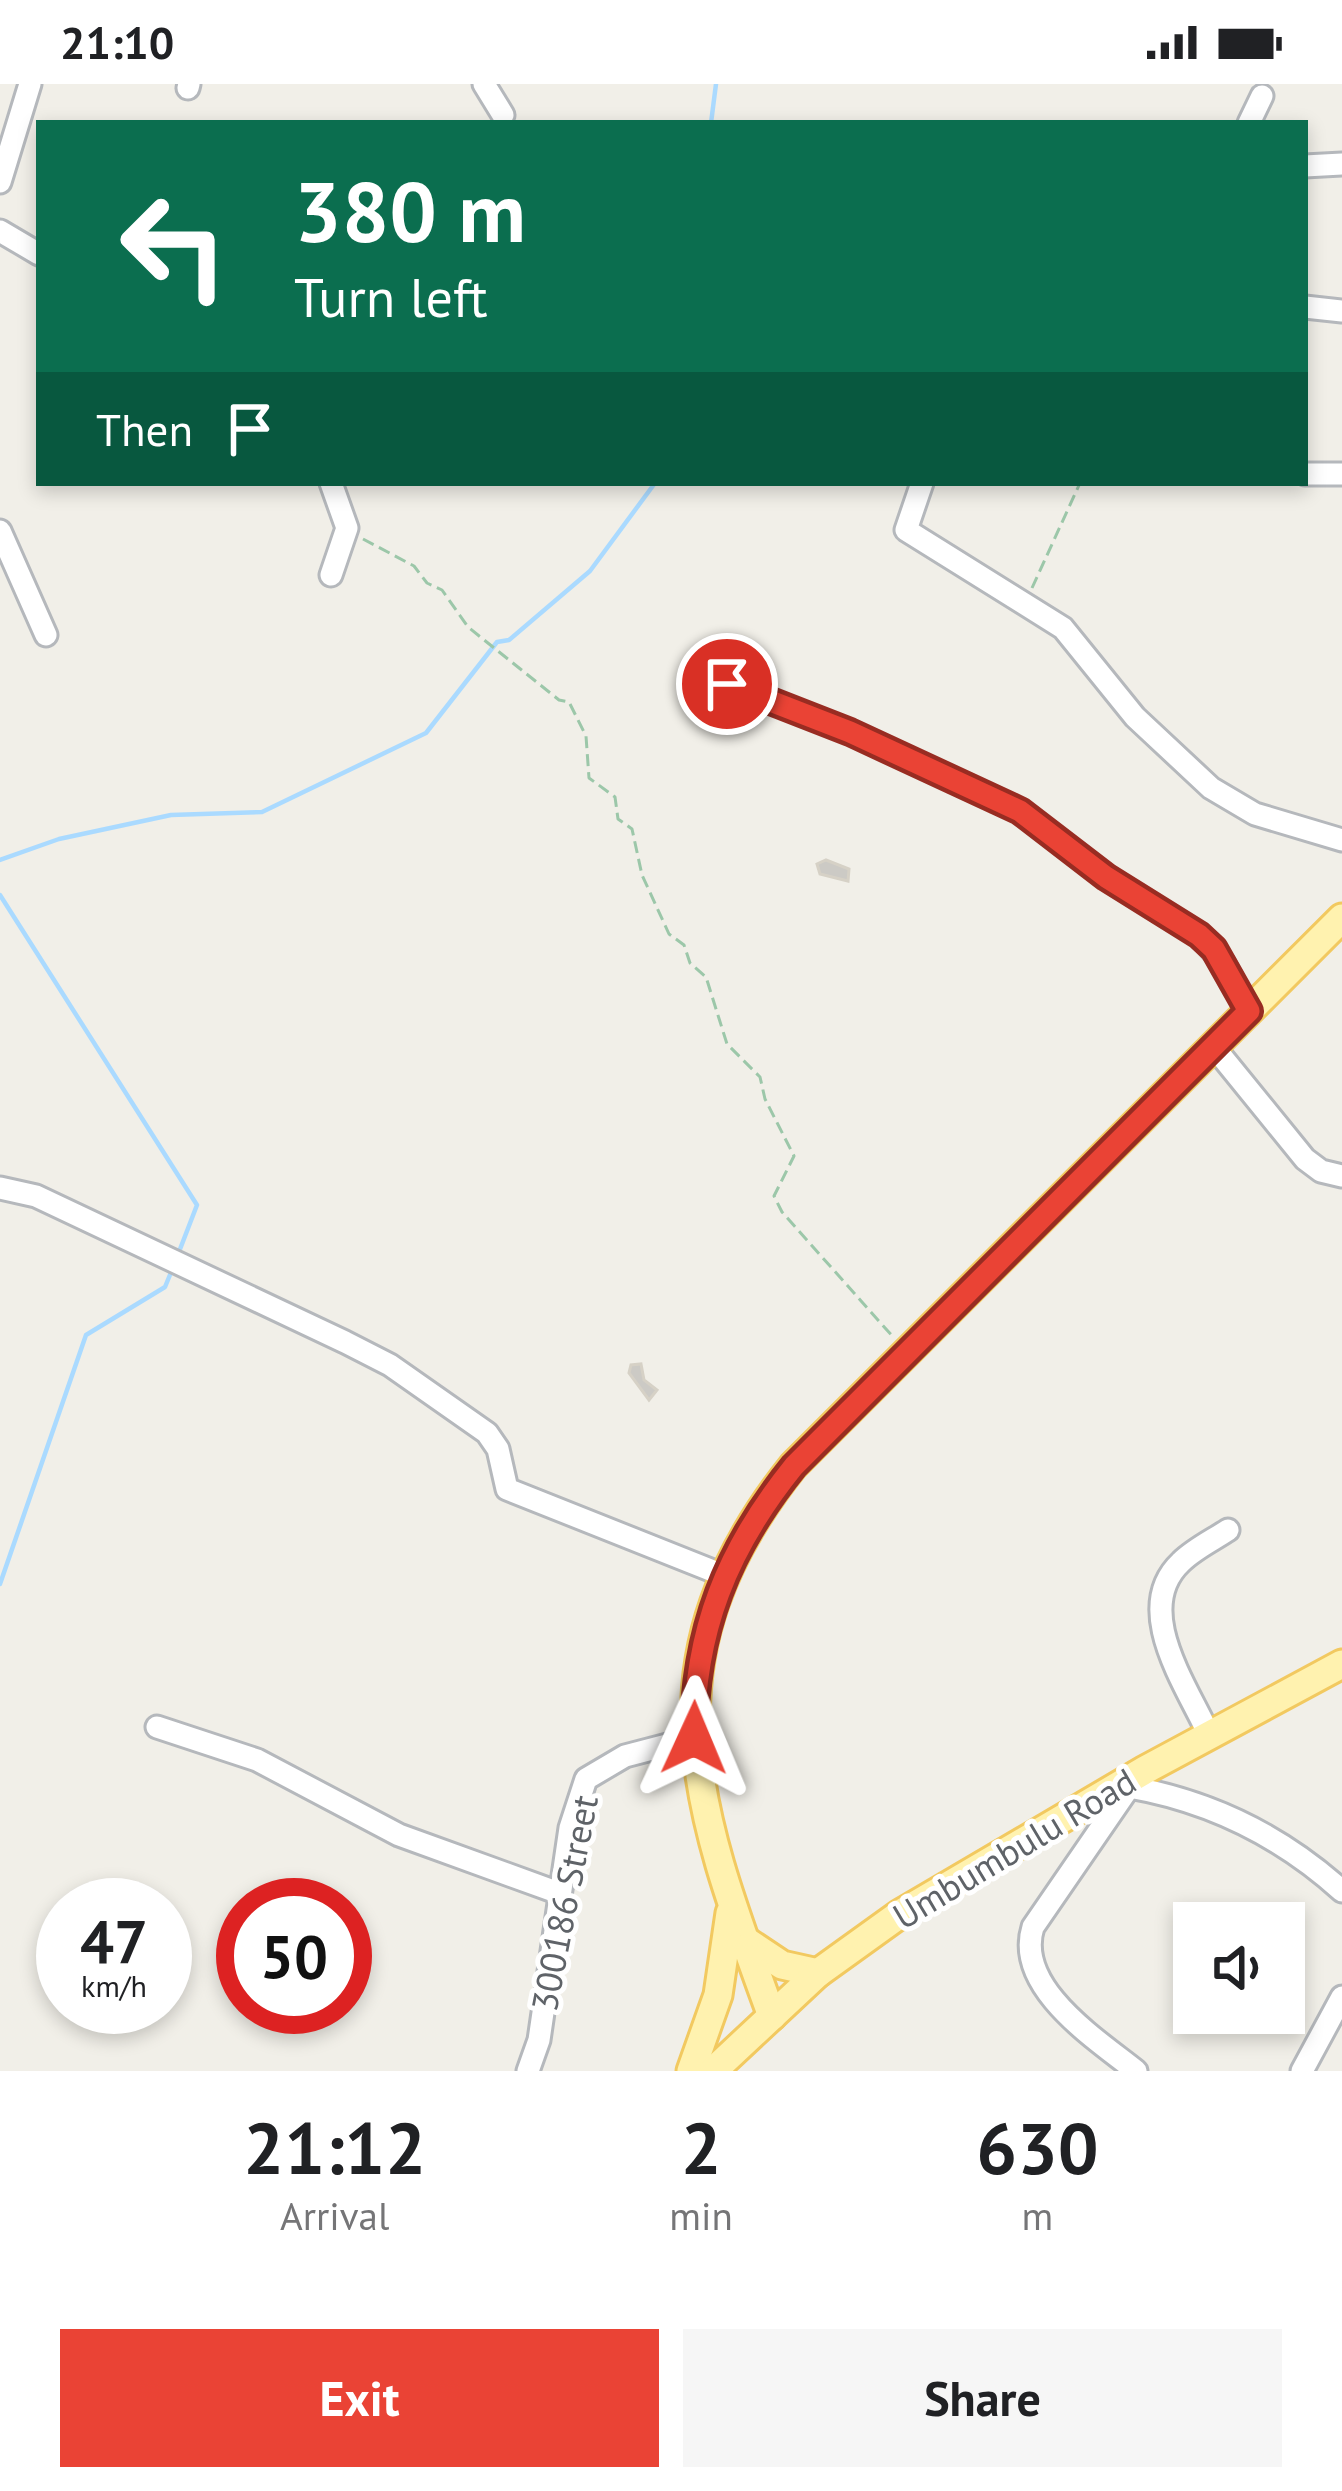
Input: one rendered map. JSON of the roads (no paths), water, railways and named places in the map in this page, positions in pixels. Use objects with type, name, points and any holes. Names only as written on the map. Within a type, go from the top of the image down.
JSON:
[{"type":"main road","points":[[772,2016],[709,1833],[694,1738],[702,1639],[723,1575],[754,1516],[794,1466],[1342,918]]},
{"type":"main road","name":"Umbumbulu Road","points":[[713,2071],[818,1973],[900,1914],[1209,1735],[1342,1664]]},
{"type":"main road","points":[[691,2071],[718,1994],[731,1904]]},
{"type":"main road","points":[[743,1939],[782,1965],[818,1973]]},
{"type":"street","points":[[0,182],[30,84]]},
{"type":"street","points":[[484,84],[503,115]]},
{"type":"street","points":[[1250,120],[1262,96]]},
{"type":"street","points":[[1308,166],[1342,164]]},
{"type":"street","points":[[0,231],[36,252]]},
{"type":"street","points":[[1308,307],[1342,311]]},
{"type":"street","points":[[1308,474],[1342,474]]},
{"type":"street","points":[[331,575],[346,528],[332,486]]},
{"type":"street","points":[[921,486],[906,530],[1063,628],[1135,717],[1211,788],[1255,814],[1342,840]]},
{"type":"street","points":[[0,532],[46,635]]},
{"type":"street","points":[[727,684],[850,732],[1020,811],[1106,877],[1199,935],[1214,949],[1249,1011]]},
{"type":"street","points":[[1214,1048],[1312,1166],[1342,1177]]},
{"type":"street","points":[[0,1188],[36,1196],[390,1366],[487,1433],[498,1449],[506,1489],[723,1575]]},
{"type":"street","points":[[1209,1735],[1163,1631],[1159,1605],[1166,1582],[1181,1561],[1228,1530]]},
{"type":"street","points":[[157,1727],[257,1760],[399,1835],[559,1893]]},
{"type":"street","name":"300186 Street","points":[[529,2071],[575,1810],[592,1772],[626,1756],[694,1738]]},
{"type":"street","points":[[1136,2071],[1058,2001],[1029,1952],[1033,1927],[1133,1781],[1246,1823],[1342,1891]]},
{"type":"street","points":[[1302,2071],[1342,1997]]},
{"type":"waterway","points":[[711,120],[716,84]]},
{"type":"waterway","points":[[0,860],[59,839],[171,815],[262,812],[426,733],[497,642],[509,640],[590,571],[653,486]]},
{"type":"waterway","points":[[0,895],[197,1205],[177,1257]]},
{"type":"waterway","points":[[0,1584],[86,1335],[165,1287],[172,1270]]}]
